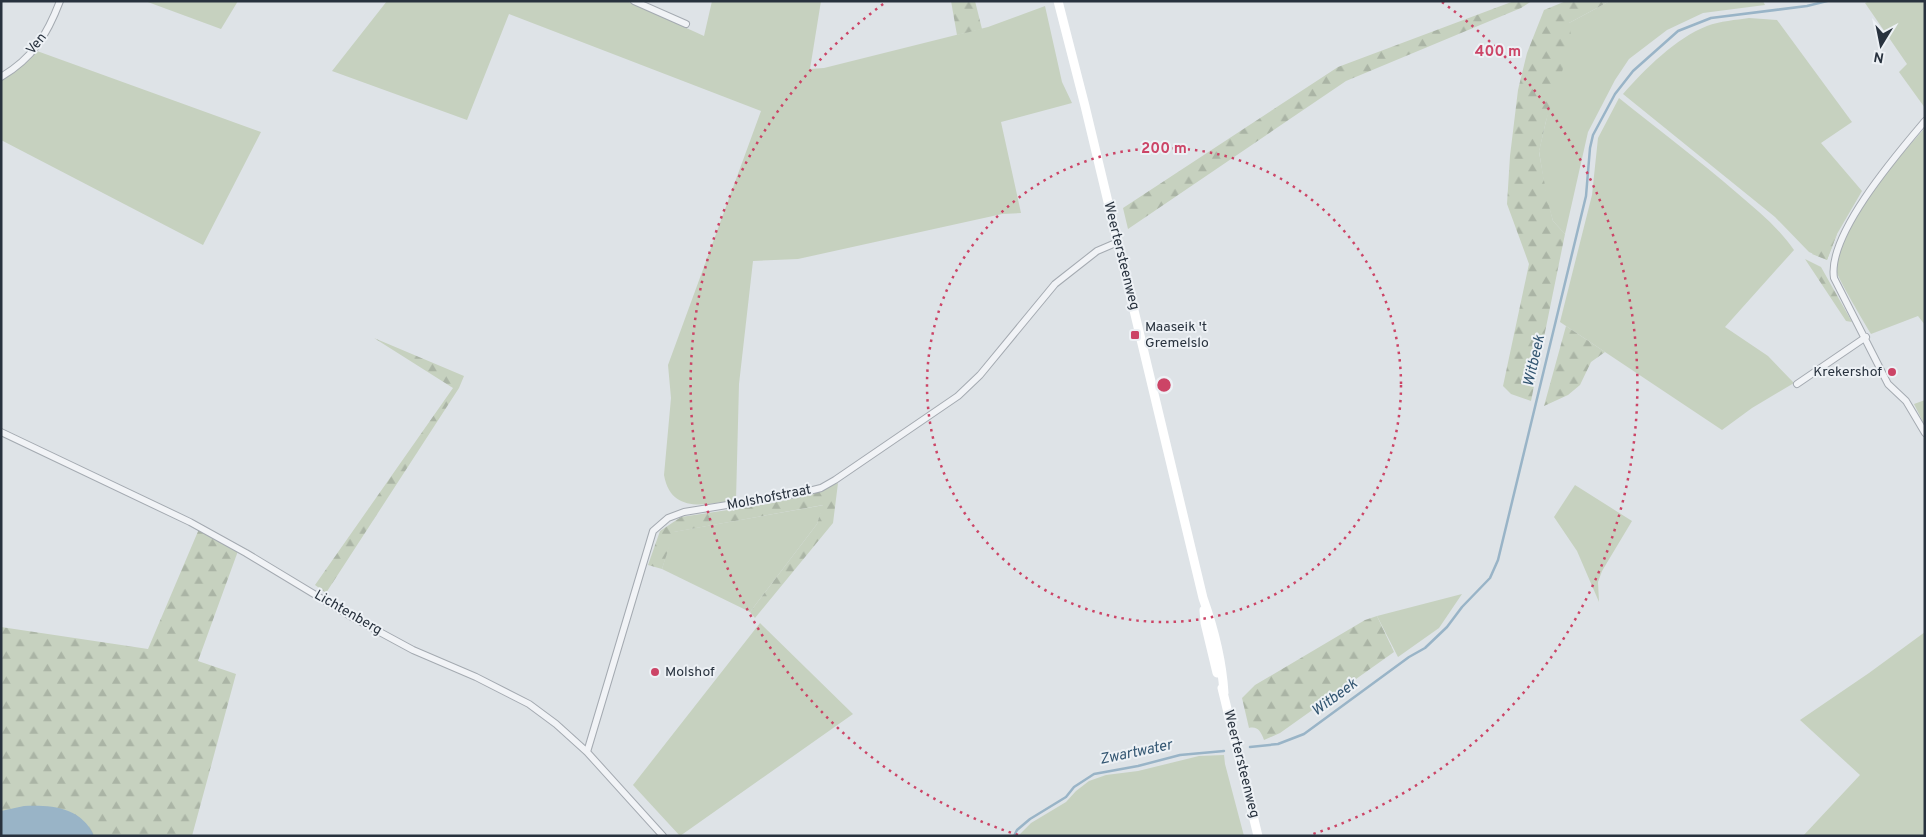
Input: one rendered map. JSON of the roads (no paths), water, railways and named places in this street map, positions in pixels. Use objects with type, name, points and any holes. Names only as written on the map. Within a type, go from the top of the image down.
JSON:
[{"type":"main road","name":"Weertersteenweg","points":[[1058,1],[1203,598],[1212,622],[1220,654],[1224,693],[1258,836]]},
{"type":"street","name":"Ven","points":[[1,77],[13,70],[28,57],[39,44],[51,26],[60,1]]},
{"type":"street","points":[[634,1],[686,24]]},
{"type":"street","points":[[1925,121],[1880,175],[1838,246],[1832,267],[1834,278],[1866,337],[1888,384],[1906,400],[1925,433]]},
{"type":"street","name":"Molshofstraat","points":[[587,752],[654,531],[668,518],[684,512],[801,493],[820,488],[836,480],[958,396],[980,375],[1054,284],[1097,251],[1118,242]]},
{"type":"street","points":[[1797,384],[1866,337]]},
{"type":"street","name":"Lichtenberg","points":[[1,432],[190,522],[246,552],[352,617],[413,650],[476,677],[529,704],[556,724],[587,752],[663,836]]},
{"type":"water","points":[[24,806],[45,806],[65,810],[82,819],[94,836],[1,836],[1,811]]},
{"type":"waterway","name":"Witbeek","points":[[1250,747],[1278,744],[1304,734],[1409,657],[1425,648],[1447,627],[1462,607],[1490,578],[1498,560],[1586,196],[1593,135],[1615,94],[1633,71],[1678,31],[1711,18],[1807,6],[1827,1]]},
{"type":"waterway","name":"Zwartwater","points":[[1014,836],[1017,830],[1030,819],[1066,797],[1074,787],[1094,774],[1138,766],[1180,755],[1224,751]]},
{"type":"place","name":"Maaseik 't Gremelslo","points":[[1135,335]]},
{"type":"place","name":"Krekershof","points":[[1892,372]]},
{"type":"place","name":"Molshof","points":[[655,672]]}]
